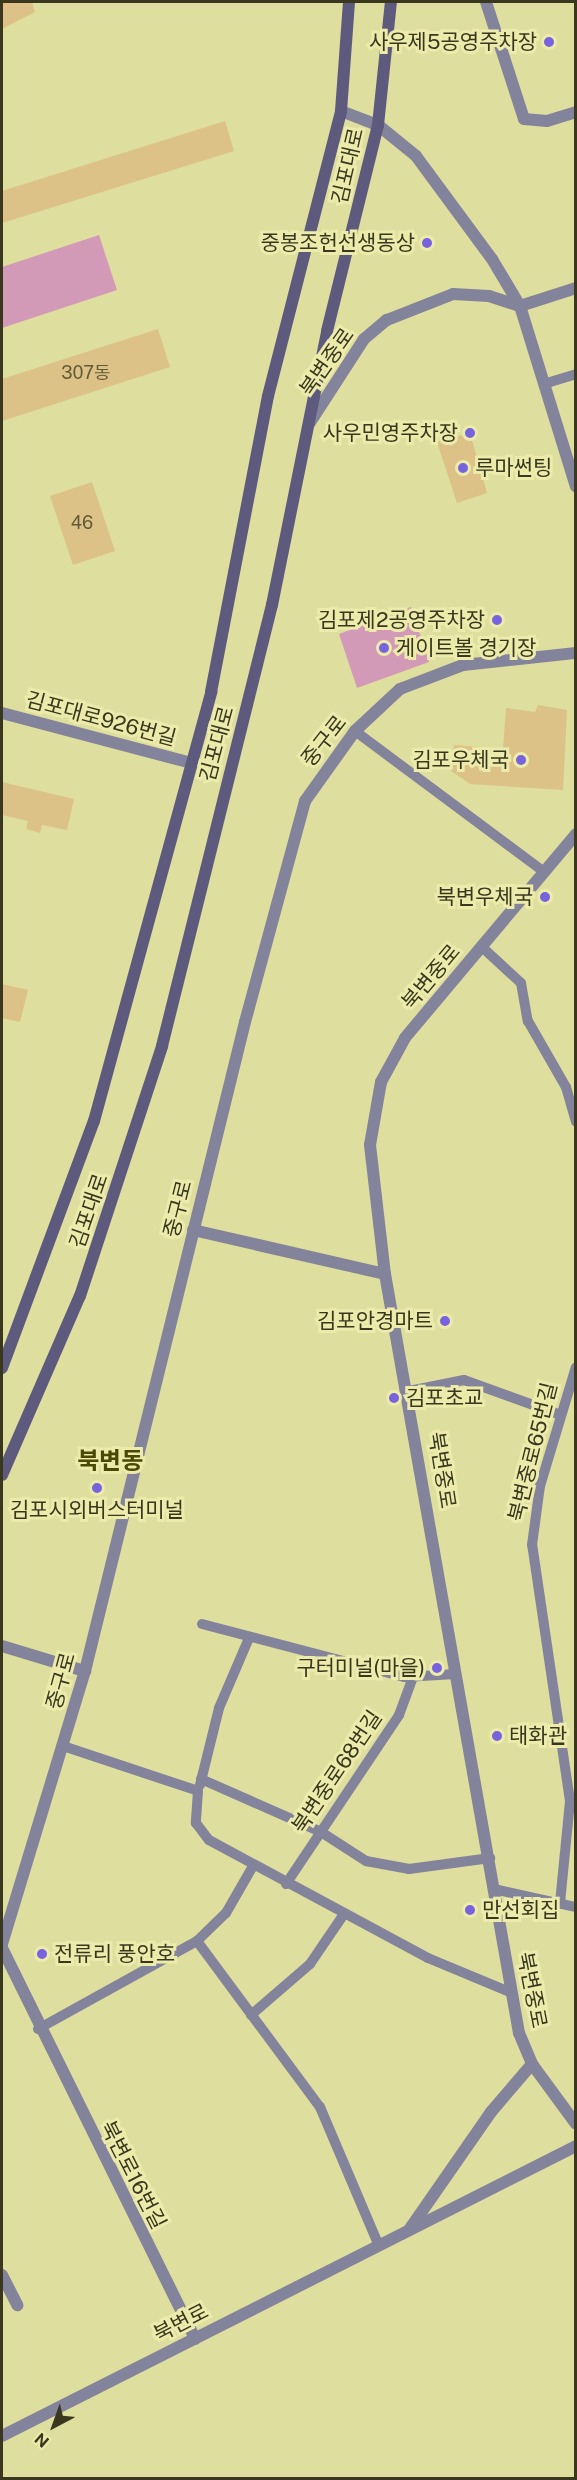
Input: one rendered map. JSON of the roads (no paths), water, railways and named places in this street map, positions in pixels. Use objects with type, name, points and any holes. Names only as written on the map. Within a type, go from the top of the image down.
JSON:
[{"type":"main road","name":"김포대로","points":[[2,1368],[94,1121],[191,763],[244,545],[268,396],[341,111],[349,2]]},
{"type":"main road","name":"김포대로","points":[[2,1475],[80,1296],[162,1046],[270,615],[307,428],[378,125],[392,2]]},
{"type":"street","points":[[486,2],[524,119],[546,121],[576,112]]},
{"type":"street","points":[[341,111],[378,125],[416,156],[443,190],[520,306],[546,383],[576,487]]},
{"type":"street","points":[[520,306],[576,288]]},
{"type":"street","name":"북변중로","points":[[307,428],[337,376],[387,320],[453,294],[489,296],[520,306]]},
{"type":"street","name":"중구로","points":[[2,1946],[85,1671],[295,826],[316,781],[355,731],[400,689],[441,670],[576,653]]},
{"type":"street","name":"김포대로926번길","points":[[2,713],[191,763]]},
{"type":"street","name":"북변중로","points":[[575,835],[405,1038],[381,1082],[370,1145],[385,1274],[409,1391],[512,1993],[532,2064],[576,2124]]},
{"type":"street","points":[[193,1230],[385,1274]]},
{"type":"street","points":[[2,1646],[85,1671]]},
{"type":"street","name":"북변로16번길","points":[[2,1946],[38,2029],[195,2339]]},
{"type":"street","points":[[409,2230],[491,2112],[532,2064]]},
{"type":"street","name":"북변로","points":[[2,2436],[576,2146]]},
{"type":"street","points":[[2,2275],[17,2305]]},
{"type":"lane","points":[[546,383],[576,374]]},
{"type":"lane","points":[[355,731],[543,871]]},
{"type":"lane","name":"북변중로","points":[[482,947],[521,983],[528,1021],[566,1087],[576,1122]]},
{"type":"lane","name":"북변중로65번길","points":[[560,1903],[570,1801],[532,1545],[558,1414],[576,1366]]},
{"type":"lane","points":[[409,1391],[451,1380],[475,1381],[558,1414]]},
{"type":"lane","points":[[202,1624],[249,1638],[413,1677],[456,1674]]},
{"type":"lane","points":[[249,1638],[219,1708],[198,1791],[201,1832],[253,1866],[286,1884],[473,1979],[512,1993]]},
{"type":"lane","name":"북변중로68번길","points":[[286,1884],[399,1715],[413,1677]]},
{"type":"lane","points":[[63,1746],[198,1791]]},
{"type":"lane","points":[[201,1779],[321,1832],[355,1856],[387,1866],[409,1869],[490,1858]]},
{"type":"lane","points":[[38,2029],[196,1941],[226,1913],[253,1866]]},
{"type":"lane","points":[[495,1889],[576,1907]]},
{"type":"lane","points":[[251,2015],[310,1964],[344,1914]]},
{"type":"lane","points":[[196,1941],[306,2086],[336,2136],[379,2246]]},
{"type":"place","name":"사우제5공영주차장","points":[[549,42]]},
{"type":"place","name":"중봉조헌선생동상","points":[[427,243]]},
{"type":"place","name":"사우민영주차장","points":[[470,433]]},
{"type":"place","name":"루마썬팅","points":[[463,468]]},
{"type":"place","name":"김포제2공영주차장","points":[[497,620]]},
{"type":"place","name":"게이트볼 경기장","points":[[384,648]]},
{"type":"place","name":"김포우체국","points":[[521,760]]},
{"type":"place","name":"북변우체국","points":[[545,897]]},
{"type":"place","name":"김포안경마트","points":[[445,1321]]},
{"type":"place","name":"김포초교","points":[[394,1398]]},
{"type":"place","name":"김포시외버스터미널","points":[[97,1488]]},
{"type":"place","name":"구터미널(마을)","points":[[437,1668]]},
{"type":"place","name":"태화관","points":[[497,1736]]},
{"type":"place","name":"만선회집","points":[[470,1910]]},
{"type":"place","name":"전류리 풍안호","points":[[42,1954]]},
{"type":"district","name":"북변동","points":[[110,1461]]}]
